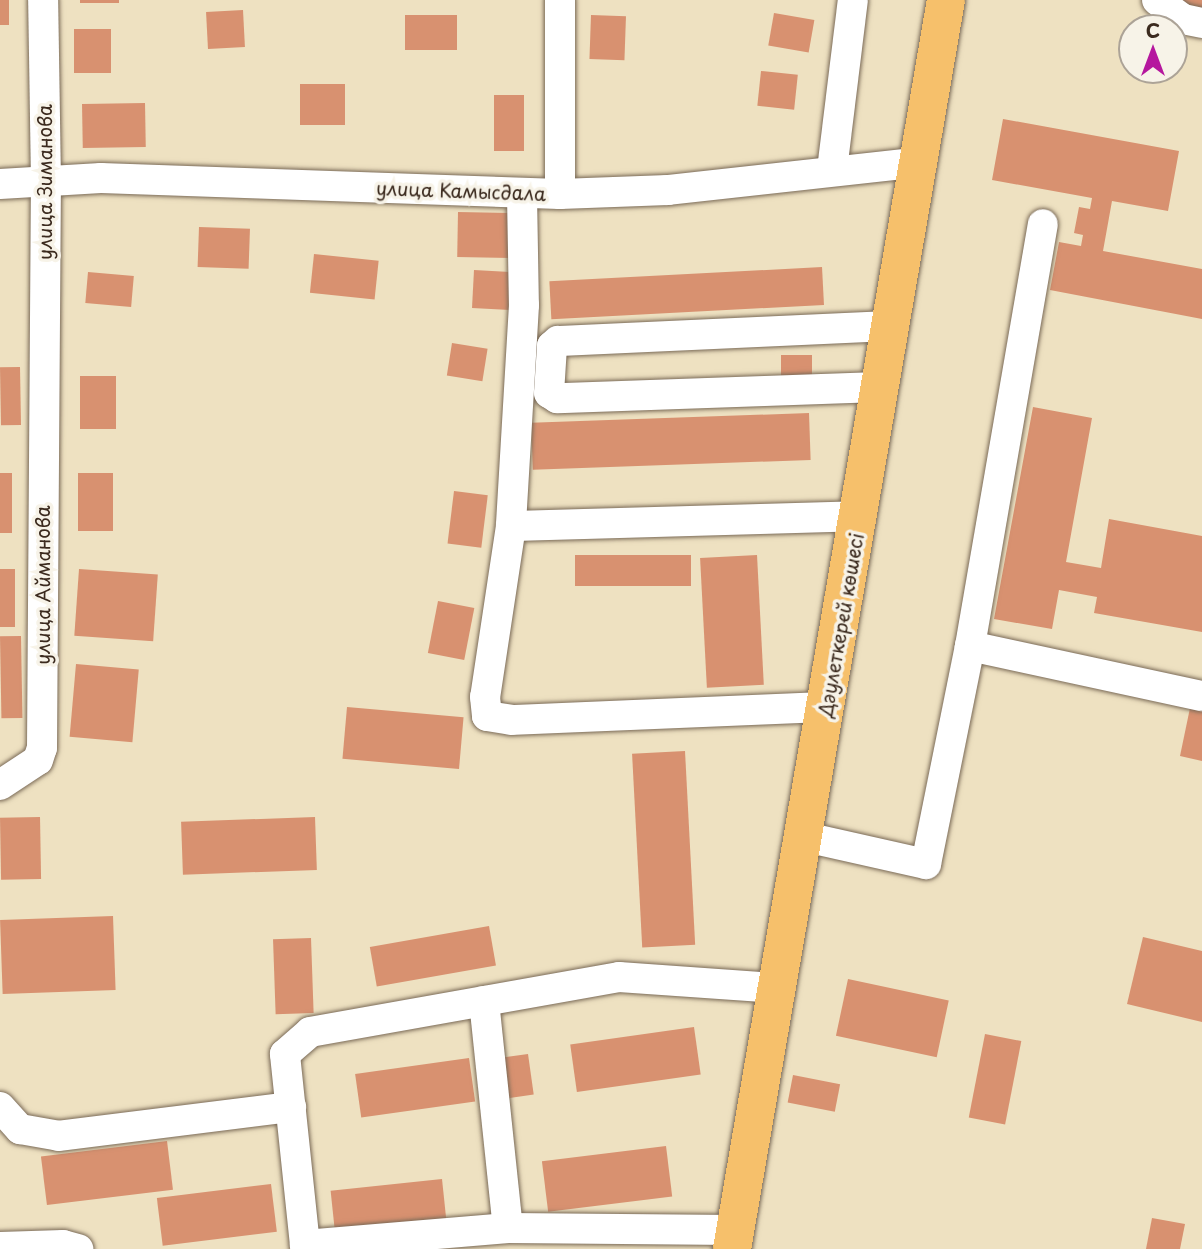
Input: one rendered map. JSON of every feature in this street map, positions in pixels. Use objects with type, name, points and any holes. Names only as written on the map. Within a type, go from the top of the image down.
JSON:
[{"type":"main road","name":"Дәулеткерей көшесі","points":[[734,1240],[860,516],[878,387],[920,162],[946,0]]},
{"type":"street","name":"улица Зиманова","points":[[43,0],[47,181],[45,364]]},
{"type":"street","points":[[560,0],[560,194]]},
{"type":"street","points":[[832,170],[853,0]]},
{"type":"street","points":[[1157,0],[1182,19],[1202,23]]},
{"type":"street","name":"улица Камысдала","points":[[0,184],[101,178],[522,195],[668,190],[920,162]]},
{"type":"street","points":[[522,195],[524,305],[511,526],[485,697],[487,716],[512,720],[827,707]]},
{"type":"street","points":[[805,837],[926,864],[970,646],[1043,224]]},
{"type":"street","points":[[878,387],[557,398],[549,393],[552,346],[558,341],[891,326]]},
{"type":"street","name":"улица Айманова","points":[[0,785],[38,760],[42,748],[45,364]]},
{"type":"street","points":[[511,526],[860,516]]},
{"type":"street","points":[[970,646],[1202,696]]},
{"type":"street","points":[[734,1240],[508,1228],[304,1247],[285,1054],[310,1032],[619,977],[778,988]]},
{"type":"street","points":[[484,1001],[508,1228]]},
{"type":"street","points":[[0,1107],[20,1129],[58,1136],[291,1107]]},
{"type":"street","points":[[0,1247],[63,1245],[78,1249]]},
{"type":"building","points":[[0,0],[9,0],[9,25],[0,25]]},
{"type":"building","points":[[80,0],[119,0],[119,3],[80,3]]},
{"type":"building","points":[[1182,0],[1202,0],[1202,16]]},
{"type":"building","points":[[243,10],[245,47],[208,49],[206,12]]},
{"type":"building","points":[[774,13],[814,20],[809,53],[768,45]]},
{"type":"building","points":[[405,15],[457,15],[457,50],[405,50]]},
{"type":"building","points":[[591,15],[626,16],[624,60],[589,59]]},
{"type":"building","points":[[74,29],[111,29],[111,73],[74,73]]},
{"type":"building","points":[[761,71],[798,75],[794,110],[757,106]]},
{"type":"building","points":[[300,84],[345,84],[345,125],[300,125]]},
{"type":"building","points":[[494,95],[524,95],[524,151],[494,151]]},
{"type":"building","points":[[145,103],[146,147],[83,148],[82,104]]},
{"type":"building","points":[[1003,119],[1179,151],[1168,211],[1112,201],[1103,251],[1202,269],[1202,319],[1050,290],[1059,242],[1081,246],[1083,235],[1074,233],[1079,207],[1090,209],[1092,198],[992,180]]},
{"type":"building","points":[[458,212],[513,213],[512,258],[457,257]]},
{"type":"building","points":[[199,227],[250,229],[249,269],[198,267]]},
{"type":"building","points":[[314,254],[379,261],[375,300],[310,293]]},
{"type":"building","points":[[822,267],[824,305],[551,319],[549,281]]},
{"type":"building","points":[[474,270],[515,272],[513,310],[472,308]]},
{"type":"building","points":[[88,272],[134,276],[131,307],[85,303]]},
{"type":"building","points":[[452,343],[488,349],[482,381],[447,376]]},
{"type":"building","points":[[781,355],[812,355],[812,381],[781,381]]},
{"type":"building","points":[[0,367],[20,367],[21,425],[1,425]]},
{"type":"building","points":[[80,376],[116,376],[116,429],[80,429]]},
{"type":"building","points":[[1033,407],[1092,418],[1066,562],[1101,568],[1109,519],[1202,536],[1202,632],[1094,613],[1097,597],[1059,590],[1052,629],[994,619]]},
{"type":"building","points":[[809,413],[811,460],[533,470],[531,423]]},
{"type":"building","points":[[0,473],[12,473],[12,533],[0,533]]},
{"type":"building","points":[[78,473],[113,473],[113,531],[78,531]]},
{"type":"building","points":[[454,491],[488,495],[481,548],[448,544]]},
{"type":"building","points":[[575,555],[691,555],[691,586],[575,586]]},
{"type":"building","points":[[757,555],[764,685],[707,688],[700,558]]},
{"type":"building","points":[[0,569],[15,569],[15,627],[0,627]]},
{"type":"building","points":[[79,569],[158,575],[153,641],[74,636]]},
{"type":"building","points":[[438,601],[474,608],[464,660],[428,653]]},
{"type":"building","points":[[0,636],[21,636],[22,718],[1,718]]},
{"type":"building","points":[[76,664],[139,669],[132,742],[70,737]]},
{"type":"building","points":[[347,707],[464,717],[459,769],[342,759]]},
{"type":"building","points":[[1190,708],[1202,711],[1202,761],[1180,756]]},
{"type":"building","points":[[685,751],[695,945],[642,948],[632,754]]},
{"type":"building","points":[[40,817],[41,879],[1,880],[0,818]]},
{"type":"building","points":[[315,817],[317,870],[183,875],[181,822]]},
{"type":"building","points":[[113,916],[116,990],[3,994],[0,920]]},
{"type":"building","points":[[489,926],[496,965],[377,986],[370,947]]},
{"type":"building","points":[[1143,937],[1202,951],[1202,1022],[1127,1004]]},
{"type":"building","points":[[311,938],[314,1013],[276,1014],[273,939]]},
{"type":"building","points":[[848,979],[949,1000],[937,1057],[836,1036]]},
{"type":"building","points":[[694,1027],[701,1075],[577,1092],[570,1044]]},
{"type":"building","points":[[985,1034],[1021,1041],[1005,1124],[969,1117]]},
{"type":"building","points":[[528,1054],[534,1095],[503,1099],[497,1058]]},
{"type":"building","points":[[469,1058],[475,1102],[361,1118],[355,1074]]},
{"type":"building","points":[[793,1075],[840,1084],[835,1112],[788,1102]]},
{"type":"building","points":[[167,1141],[173,1190],[47,1205],[41,1156]]},
{"type":"building","points":[[666,1146],[672,1197],[548,1212],[542,1161]]},
{"type":"building","points":[[442,1179],[447,1223],[335,1234],[331,1191]]},
{"type":"building","points":[[271,1184],[277,1232],[163,1246],[157,1198]]},
{"type":"building","points":[[1152,1218],[1185,1224],[1180,1249],[1146,1249]]}]
